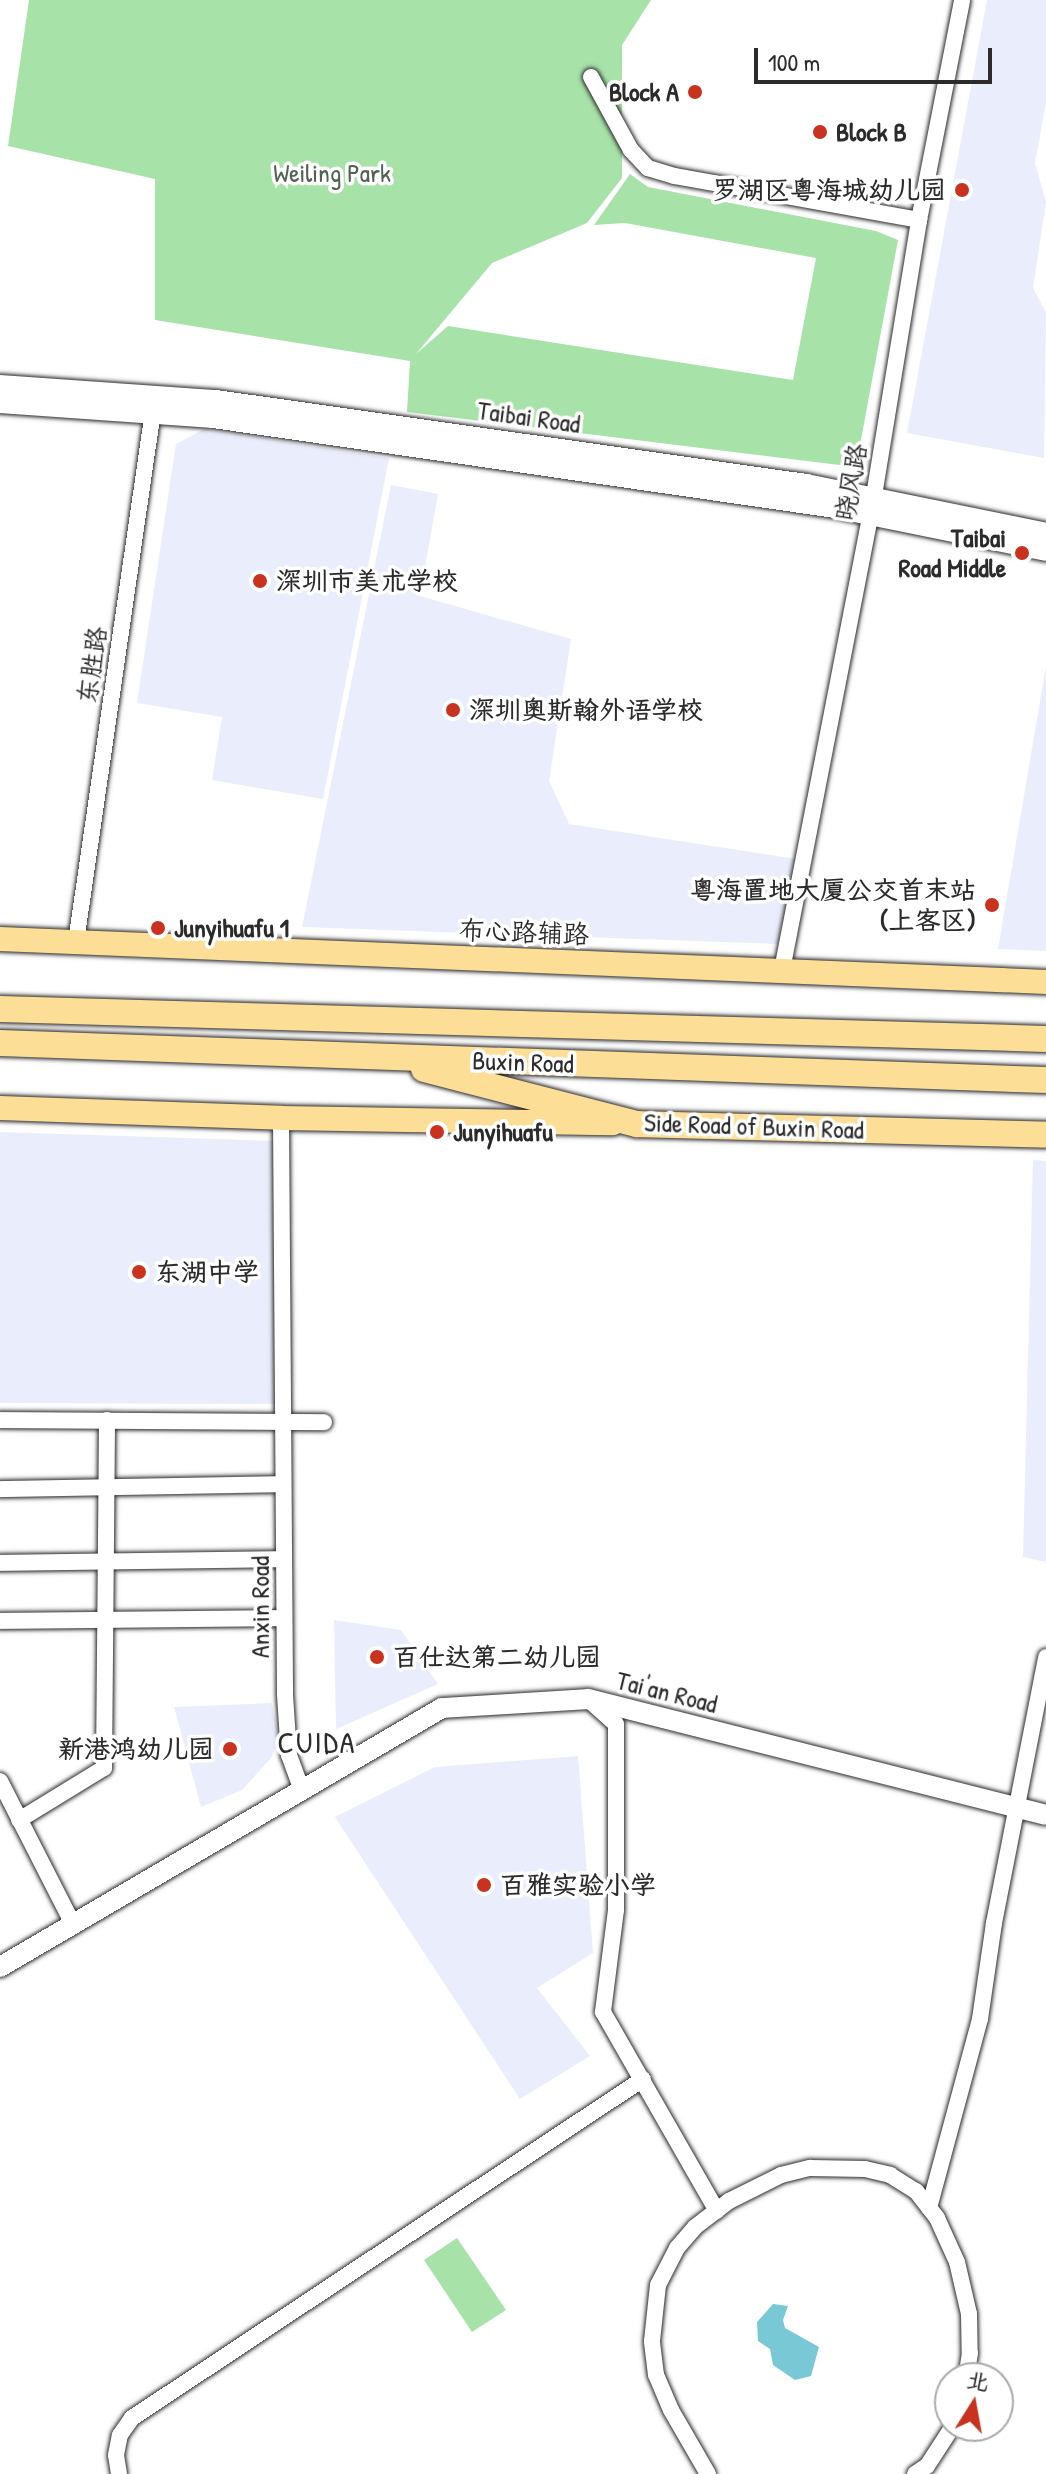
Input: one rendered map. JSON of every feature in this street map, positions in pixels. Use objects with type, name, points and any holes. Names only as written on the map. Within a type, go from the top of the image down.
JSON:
[{"type":"highway","name":"Buxin Road","points":[[0,1009],[1046,1039]]},
{"type":"highway","name":"Buxin Road","points":[[0,1043],[1046,1080]]},
{"type":"highway","name":"Side Road of Buxin Road","points":[[374,1056],[637,1124],[1046,1135]]},
{"type":"highway","points":[[957,1077],[1046,1096]]},
{"type":"main road","name":"Taibai Road","points":[[0,386],[154,403],[773,497],[872,505],[1046,534]]},
{"type":"main road","name":"Taibai Road","points":[[0,402],[154,403]]},
{"type":"main road","name":"Taibai Road","points":[[872,505],[1046,550]]},
{"type":"main road","name":"布心路辅路","points":[[0,939],[1046,982]]},
{"type":"main road","points":[[0,1108],[281,1118],[637,1124]]},
{"type":"street","name":"晓风路","points":[[782,970],[872,505],[919,220],[962,0]]},
{"type":"street","points":[[591,77],[631,150],[648,168],[919,220]]},
{"type":"street","name":"东胜路","points":[[76,942],[154,403]]},
{"type":"street","name":"Anxin Road","points":[[281,1118],[287,1740],[291,1765],[302,1790]]},
{"type":"street","points":[[0,1420],[324,1422]]},
{"type":"street","points":[[19,1820],[104,1768],[107,1420]]},
{"type":"street","points":[[0,1489],[283,1484]]},
{"type":"street","points":[[0,1563],[284,1559]]},
{"type":"street","points":[[0,1621],[284,1618]]},
{"type":"street","points":[[929,2208],[980,2019],[1046,1657]]},
{"type":"street","points":[[588,1699],[616,1724],[616,1910],[603,2012],[607,2025],[643,2079],[717,2211]]},
{"type":"street","name":"Tai'an Road","points":[[0,1967],[442,1708],[588,1699],[1046,1815]]},
{"type":"street","points":[[0,1781],[73,1924]]},
{"type":"street","points":[[119,2474],[116,2455],[120,2435],[141,2410],[643,2079]]},
{"type":"street","points":[[708,2474],[656,2375],[652,2341],[654,2308],[666,2265],[695,2227],[781,2175],[810,2168],[840,2167],[890,2175],[916,2191],[929,2208],[957,2262],[966,2301],[969,2362]]},
{"type":"street","points":[[915,2474],[927,2466],[943,2442]]},
{"type":"shaded area","points":[[987,0],[1046,0],[1046,102],[1035,163],[1046,202],[1033,288],[1046,313],[1044,458],[907,433]]},
{"type":"shaded area","name":"深圳市美术学校","points":[[204,429],[389,458],[323,799],[212,780],[222,717],[137,703],[176,444]]},
{"type":"shaded area","name":"深圳奥斯翰外语学校","points":[[391,485],[438,494],[420,596],[571,639],[549,781],[569,824],[796,859],[778,944],[302,927]]},
{"type":"shaded area","points":[[1046,666],[1046,951],[998,949]]},
{"type":"shaded area","name":"东湖中学","points":[[0,1132],[276,1141],[281,1404],[0,1403]]},
{"type":"shaded area","points":[[1033,1160],[1046,1161],[1046,1562],[1023,1557]]},
{"type":"shaded area","name":"百仕达第二幼儿园","points":[[334,1620],[401,1630],[438,1684],[336,1729]]},
{"type":"shaded area","name":"新港鸿幼儿园","points":[[272,1703],[279,1741],[271,1758],[242,1790],[201,1807],[174,1707]]},
{"type":"shaded area","name":"百雅实验小学","points":[[578,1756],[593,1953],[537,1988],[590,2056],[520,2099],[335,1817],[435,1767]]},
{"type":"green space","name":"Weiling Park","points":[[29,0],[651,0],[622,45],[622,178],[587,223],[492,263],[416,354],[448,326],[793,380],[816,258],[625,223],[594,225],[630,174],[648,187],[876,231],[898,240],[856,467],[407,412],[410,361],[155,320],[155,179],[8,146]]},
{"type":"green space","points":[[457,2238],[506,2310],[472,2332],[424,2260]]},
{"type":"water","points":[[773,2304],[788,2306],[783,2320],[785,2328],[819,2347],[811,2376],[795,2380],[773,2365],[770,2349],[758,2341],[757,2322]]},
{"type":"place","name":"Block A","points":[[695,92]]},
{"type":"place","name":"Block B","points":[[820,132]]},
{"type":"place","name":"罗湖区粤海城幼儿园","points":[[962,190]]},
{"type":"place","name":"Taibai Road Middle","points":[[1022,553]]},
{"type":"place","name":"深圳市美术学校","points":[[260,581]]},
{"type":"place","name":"深圳奥斯翰外语学校","points":[[453,710]]},
{"type":"place","name":"粤海置地大厦公交首末站 (上客区)","points":[[992,905]]},
{"type":"place","name":"Junyihuafu 1","points":[[158,928]]},
{"type":"place","name":"Junyihuafu","points":[[437,1132]]},
{"type":"place","name":"东湖中学","points":[[139,1272]]},
{"type":"place","name":"百仕达第二幼儿园","points":[[377,1657]]},
{"type":"place","name":"新港鸿幼儿园","points":[[230,1749]]},
{"type":"place","name":"百雅实验小学","points":[[484,1885]]},
{"type":"district","name":"CUIDA","points":[[317,1742]]}]
